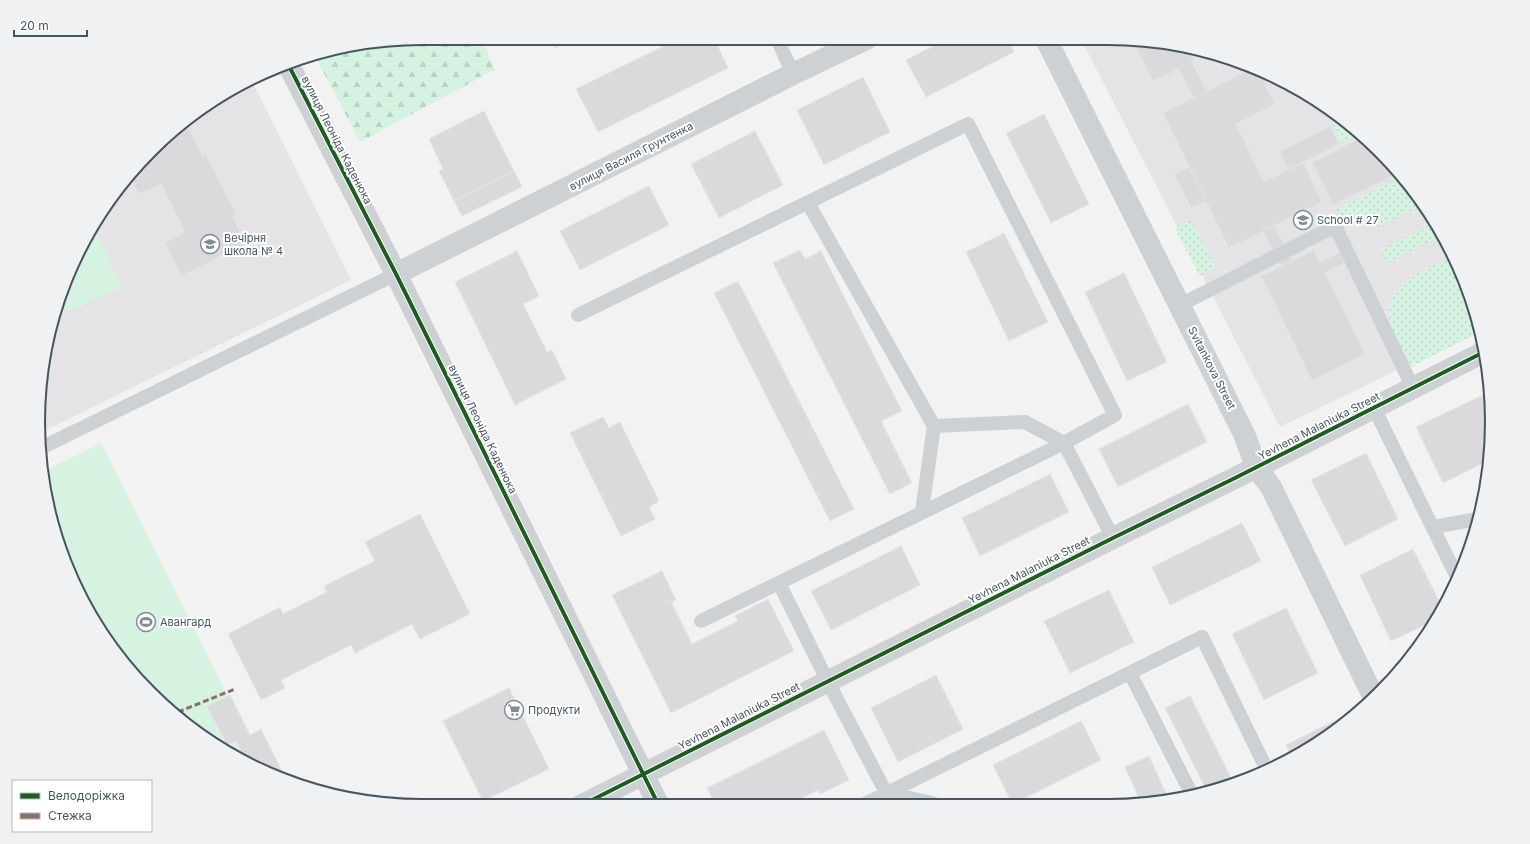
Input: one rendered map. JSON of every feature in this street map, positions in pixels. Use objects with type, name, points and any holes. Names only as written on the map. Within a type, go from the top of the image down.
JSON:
[{"type":"street","name":"вулиця Василя Грунтенка","points":[[396,274],[852,45]]},
{"type":"street","name":"Svitankova Street","points":[[1049,45],[1246,436],[1256,467],[1271,487],[1371,692]]},
{"type":"street","name":"вулиця Леоніда Каденюка","points":[[291,69],[396,274],[655,799]]},
{"type":"street","name":"Yevhena Malaniuka Street","points":[[594,799],[1479,355]]},
{"type":"lane","points":[[780,45],[795,73]]},
{"type":"lane","points":[[578,315],[968,124],[1115,415],[1064,442],[701,621]]},
{"type":"lane","points":[[808,203],[934,426],[922,511]]},
{"type":"lane","points":[[1180,304],[1335,226],[1413,388]]},
{"type":"lane","points":[[46,447],[396,274]]},
{"type":"lane","points":[[1374,408],[1454,571]]},
{"type":"lane","points":[[934,426],[1025,422],[1064,442],[1113,538]]},
{"type":"lane","points":[[1433,527],[1472,520]]},
{"type":"lane","points":[[780,583],[828,682],[889,798],[1202,637],[1264,765]]},
{"type":"lane","points":[[1130,673],[1190,790]]},
{"type":"shaded area","name":"School # 27","points":[[1084,45],[1133,46],[1182,52],[1229,65],[1275,84],[1296,96],[1338,123],[1375,155],[1407,192],[1446,255],[1465,301],[1474,333],[1280,427]]},
{"type":"shaded area","name":"Вечірня школа № 4","points":[[254,85],[351,280],[45,430],[48,373],[58,324],[74,278],[96,233],[123,192],[155,155],[192,123],[233,96]]},
{"type":"green space","points":[[422,45],[485,45],[495,70],[360,142],[317,60],[348,52],[373,48]]},
{"type":"green space","points":[[1336,122],[1355,137],[1341,143],[1332,123]]},
{"type":"green space","points":[[1396,179],[1417,208],[1375,228],[1345,221],[1337,209]]},
{"type":"green space","points":[[1191,220],[1216,268],[1200,276],[1175,228]]},
{"type":"green space","points":[[1429,226],[1436,238],[1386,263],[1380,250]]},
{"type":"green space","points":[[96,232],[122,287],[67,312],[64,305],[65,301],[84,255]]},
{"type":"green space","points":[[1447,258],[1465,301],[1475,335],[1411,367],[1392,329],[1389,314],[1391,302],[1397,291],[1406,282]]},
{"type":"green space","name":"Авангард","points":[[101,443],[261,762],[233,748],[192,721],[155,689],[123,652],[84,589],[74,566],[58,520],[48,469]]},
{"type":"building","points":[[554,45],[561,45],[555,48]]},
{"type":"building","points":[[666,45],[717,45],[728,68],[598,132],[576,89]]},
{"type":"building","points":[[935,45],[1011,45],[1014,52],[926,97],[906,60]]},
{"type":"building","points":[[1136,46],[1157,48],[1191,54],[1194,61],[1153,81]]},
{"type":"building","points":[[1192,62],[1207,91],[1193,98],[1179,68]]},
{"type":"building","points":[[1246,72],[1263,79],[1275,105],[1236,124],[1264,182],[1303,162],[1322,202],[1229,248],[1163,113]]},
{"type":"building","points":[[863,77],[890,132],[824,165],[797,110]]},
{"type":"building","points":[[484,111],[514,171],[454,201],[439,171],[443,169],[429,139]]},
{"type":"building","points":[[1044,114],[1089,204],[1051,223],[1006,133]]},
{"type":"building","points":[[1330,126],[1339,144],[1288,170],[1280,151]]},
{"type":"building","points":[[189,128],[202,156],[206,154],[236,214],[233,216],[246,244],[181,276],[165,243],[185,232],[161,184],[139,194],[132,181],[155,155],[182,131]]},
{"type":"building","points":[[755,131],[783,185],[719,218],[691,164]]},
{"type":"building","points":[[1357,139],[1375,155],[1393,175],[1333,205],[1312,163]]},
{"type":"building","points":[[1189,167],[1206,201],[1191,208],[1174,174]]},
{"type":"building","points":[[514,171],[522,187],[462,216],[454,201]]},
{"type":"building","points":[[649,186],[669,225],[580,270],[560,231]]},
{"type":"building","points":[[1274,226],[1293,260],[1281,266],[1263,231]]},
{"type":"building","points":[[1004,233],[1048,322],[1009,341],[966,252]]},
{"type":"building","points":[[800,250],[805,259],[821,251],[902,411],[881,421],[912,483],[890,494],[773,263]]},
{"type":"building","points":[[1314,250],[1319,262],[1340,252],[1345,263],[1325,273],[1365,354],[1312,381],[1261,276]]},
{"type":"building","points":[[517,251],[539,296],[523,304],[547,352],[552,350],[566,379],[515,405],[455,282]]},
{"type":"building","points":[[1124,273],[1167,362],[1127,381],[1085,292]]},
{"type":"building","points":[[738,281],[854,509],[830,521],[714,293]]},
{"type":"building","points":[[1483,395],[1485,422],[1483,463],[1443,483],[1416,427]]},
{"type":"building","points":[[1188,404],[1207,442],[1118,487],[1099,449]]},
{"type":"building","points":[[603,417],[609,428],[620,422],[659,501],[649,507],[655,519],[621,536],[570,433]]},
{"type":"building","points":[[1366,453],[1398,519],[1345,546],[1311,480]]},
{"type":"building","points":[[1050,474],[1069,512],[980,556],[962,518]]},
{"type":"building","points":[[420,514],[470,614],[420,639],[412,624],[355,653],[351,645],[281,680],[285,688],[261,700],[228,634],[280,607],[283,614],[327,592],[324,586],[375,561],[365,542]]},
{"type":"building","points":[[1242,523],[1261,561],[1170,605],[1152,567]]},
{"type":"building","points":[[901,546],[920,585],[831,630],[811,591]]},
{"type":"building","points":[[1413,549],[1439,601],[1425,625],[1391,641],[1360,575]]},
{"type":"building","points":[[662,571],[676,600],[671,602],[692,644],[738,621],[735,616],[768,599],[794,651],[671,713],[612,595]]},
{"type":"building","points":[[1109,590],[1134,642],[1070,673],[1044,621]]},
{"type":"building","points":[[1286,608],[1318,673],[1264,700],[1232,634]]},
{"type":"building","points":[[936,675],[963,729],[898,762],[871,708]]},
{"type":"building","points":[[509,688],[549,769],[487,799],[482,799],[443,721]]},
{"type":"building","points":[[230,695],[250,735],[261,729],[282,772],[242,753],[236,741],[228,745],[226,744],[207,706]]},
{"type":"building","points":[[1190,696],[1231,778],[1205,786],[1165,708]]},
{"type":"building","points":[[1340,718],[1340,719],[1289,752],[1286,745]]},
{"type":"building","points":[[1081,721],[1101,760],[1023,799],[1010,799],[993,765]]},
{"type":"building","points":[[824,730],[849,780],[820,794],[818,790],[800,799],[712,799],[707,788]]},
{"type":"building","points":[[1149,756],[1166,794],[1139,798],[1125,767]]},
{"type":"marked path","points":[[180,711],[235,689]]},
{"type":"cycle path","points":[[291,69],[396,274],[656,799]]},
{"type":"cycle path","points":[[594,799],[1479,355]]},
{"type":"place","name":"School # 27","points":[[1303,220]]},
{"type":"place","name":"Вечірня школа № 4","points":[[210,244]]},
{"type":"place","name":"Авангард","points":[[146,622]]},
{"type":"place","name":"Продукти","points":[[514,710]]}]
